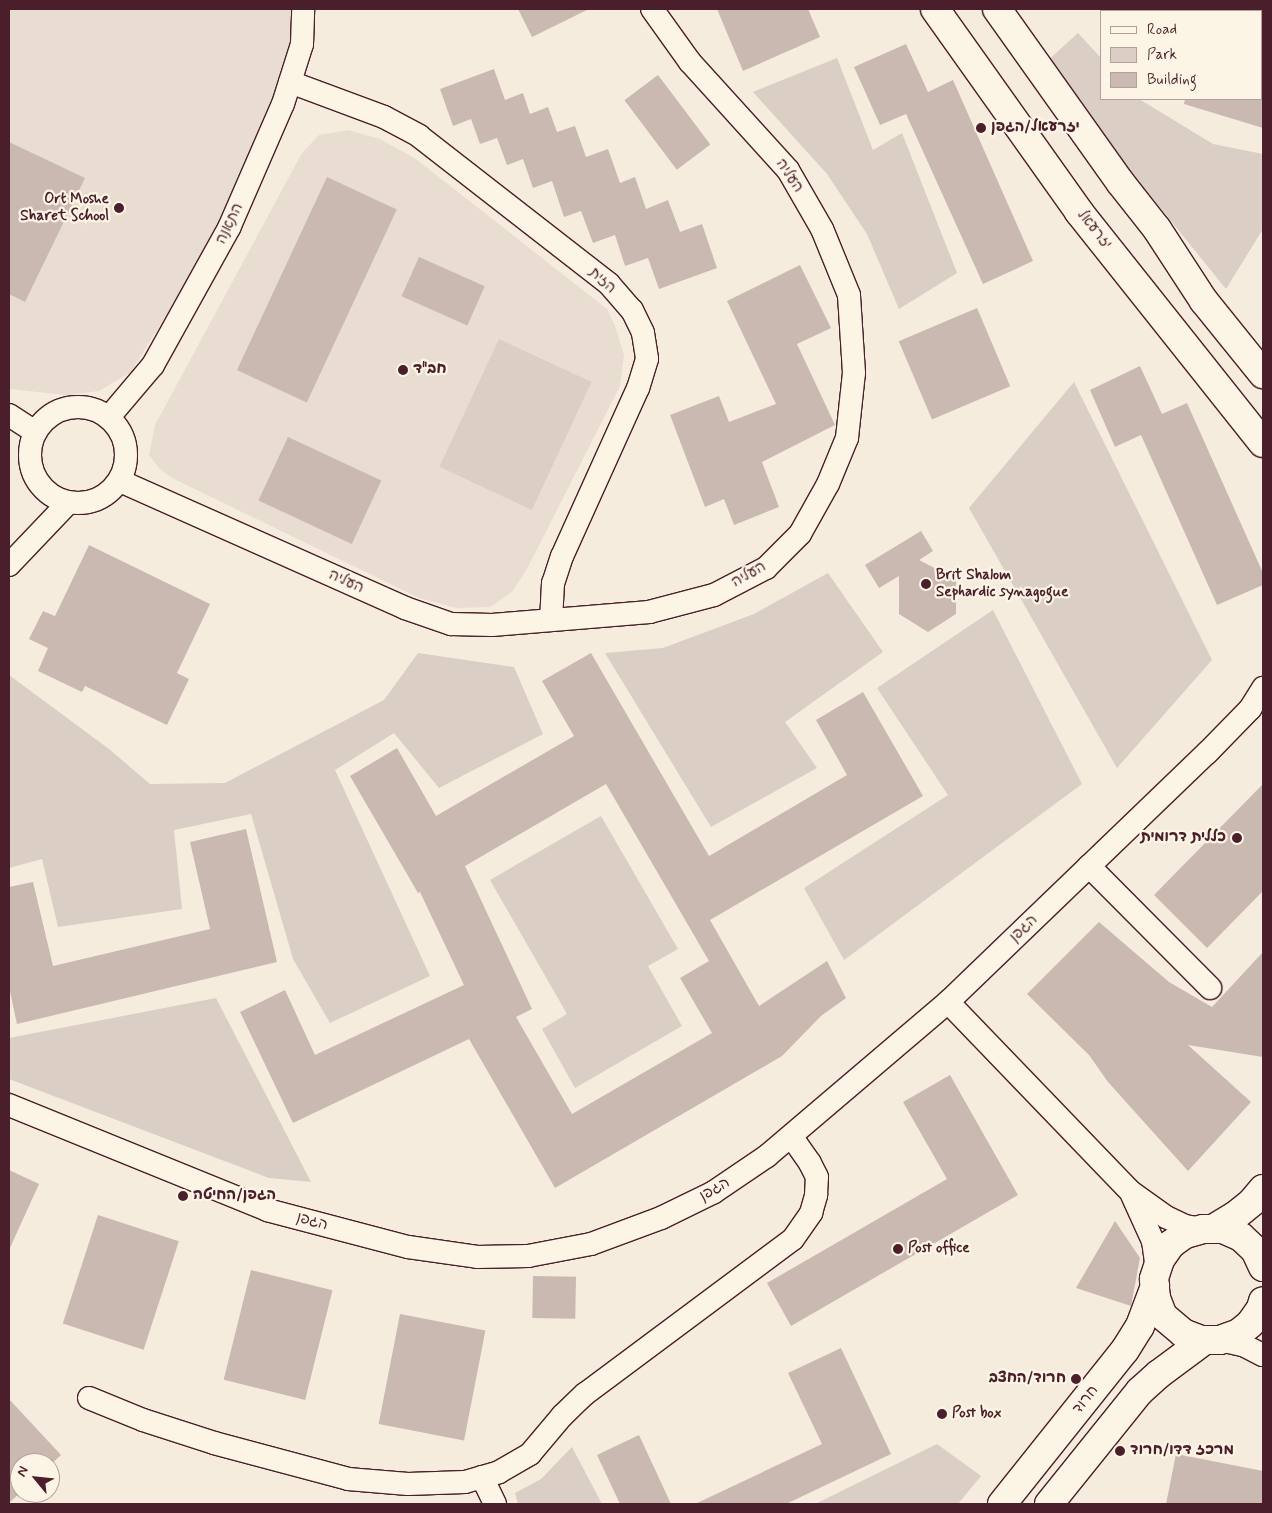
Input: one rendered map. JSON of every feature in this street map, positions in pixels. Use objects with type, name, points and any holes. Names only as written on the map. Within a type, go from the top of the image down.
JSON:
[{"type":"street","name":"התאנה","points":[[109,417],[153,365],[229,228],[283,104],[302,44],[303,9]]},
{"type":"street","name":"העליה","points":[[120,481],[405,608],[451,624],[492,625],[649,612],[714,595],[766,568],[800,534],[828,484],[847,438],[854,373],[849,295],[822,229],[788,170],[690,62],[652,9]]},
{"type":"street","name":"יזרעאל","points":[[935,9],[1079,212],[1263,443]]},
{"type":"street","points":[[998,9],[1120,182],[1157,229],[1204,301],[1263,374]]},
{"type":"street","name":"הזית","points":[[290,82],[384,117],[419,136],[609,284],[632,310],[644,333],[647,359],[638,388],[562,556],[553,583],[551,620]]},
{"type":"street","points":[[83,406],[109,417],[119,427],[125,440],[126,468],[120,481],[110,492],[97,500],[82,504],[68,503],[54,498],[42,488],[34,476],[30,462],[30,447],[35,432],[43,421],[55,412],[68,408],[83,406]]},
{"type":"street","points":[[9,414],[35,432]]},
{"type":"street","points":[[9,565],[68,503]]},
{"type":"street","name":"הגפן","points":[[9,1106],[267,1210],[408,1247],[477,1257],[528,1256],[591,1244],[661,1218],[714,1192],[768,1156],[948,1002],[1213,747],[1250,708],[1263,688]]},
{"type":"street","points":[[1089,866],[1210,988]]},
{"type":"street","points":[[948,1002],[1131,1192],[1166,1217],[1185,1226],[1223,1229],[1241,1237],[1255,1250],[1263,1267]]},
{"type":"street","points":[[89,1398],[142,1420],[214,1443],[348,1479],[408,1484],[465,1482],[499,1472],[530,1454],[562,1416],[585,1394],[793,1239],[811,1214],[816,1195],[817,1177],[810,1163],[791,1136]]},
{"type":"street","points":[[1208,1229],[1241,1212],[1263,1189]]},
{"type":"street","points":[[1131,1192],[1148,1225],[1153,1240],[1156,1298],[1163,1316],[1183,1334],[1245,1346],[1263,1355]]},
{"type":"street","name":"חרוד","points":[[1002,1504],[1124,1350],[1140,1326],[1160,1260],[1171,1244],[1185,1234],[1208,1229]]},
{"type":"street","points":[[1049,1504],[1140,1391],[1159,1374],[1213,1340],[1239,1333],[1250,1324],[1261,1308],[1263,1301]]},
{"type":"street","points":[[482,1477],[495,1504]]},
{"type":"shaded area","name":"Ort Moshe Sharet School","points":[[9,9],[294,9],[295,20],[277,109],[215,236],[131,372],[99,391],[66,395],[9,389]]},
{"type":"shaded area","name":"חב\"ד","points":[[348,130],[380,139],[416,159],[607,309],[615,326],[624,355],[620,386],[528,567],[512,592],[490,607],[457,608],[419,598],[172,478],[159,468],[149,455],[155,425],[302,153],[319,135]]},
{"type":"green space","points":[[1078,33],[1100,57],[1100,100],[1141,100],[1213,144],[1263,154],[1263,229],[1226,289],[1044,64]]},
{"type":"green space","points":[[837,58],[873,150],[902,133],[957,273],[899,309],[867,234],[827,174],[753,92]]},
{"type":"green space","points":[[499,339],[591,382],[532,510],[439,467]]},
{"type":"green space","points":[[1074,382],[1212,660],[1117,768],[969,508]]},
{"type":"green space","points":[[828,573],[883,652],[785,722],[817,768],[711,827],[605,653],[663,648],[754,614]]},
{"type":"green space","points":[[993,610],[1082,784],[844,960],[804,888],[948,795],[877,688]]},
{"type":"green space","points":[[418,653],[514,667],[543,734],[439,788],[394,733],[335,770],[430,976],[330,1023],[293,959],[251,814],[174,830],[182,909],[58,927],[42,859],[9,868],[9,675],[109,749],[150,784],[225,783],[384,700]]},
{"type":"green space","points":[[601,816],[678,949],[648,966],[682,1026],[575,1088],[542,1029],[567,1014],[490,880]]},
{"type":"green space","points":[[216,998],[311,1182],[269,1178],[9,1079],[9,1038]]},
{"type":"green space","points":[[937,1444],[981,1476],[958,1504],[815,1504]]},
{"type":"green space","points":[[572,1447],[602,1504],[518,1504],[515,1493],[541,1479]]},
{"type":"building","points":[[518,9],[589,9],[532,37]]},
{"type":"building","points":[[717,9],[808,9],[820,37],[743,71]]},
{"type":"building","points":[[906,44],[928,92],[953,80],[1033,261],[983,284],[906,114],[880,125],[854,67]]},
{"type":"building","points":[[494,69],[505,100],[523,93],[530,114],[548,107],[557,132],[575,126],[586,157],[608,149],[620,183],[635,177],[646,209],[668,200],[680,232],[702,224],[717,268],[659,289],[648,258],[625,266],[615,235],[593,243],[581,211],[564,217],[552,181],[533,188],[523,159],[507,165],[497,138],[480,144],[471,119],[453,126],[440,89]]},
{"type":"building","points":[[658,75],[710,144],[677,170],[624,100]]},
{"type":"building","points":[[1263,99],[1263,128],[1184,104],[1185,100]]},
{"type":"building","points":[[9,142],[85,178],[25,302],[9,294]]},
{"type":"building","points":[[327,177],[397,210],[307,403],[237,370]]},
{"type":"building","points":[[419,257],[485,286],[467,326],[402,296]]},
{"type":"building","points":[[800,265],[831,328],[797,344],[835,425],[762,462],[779,507],[734,525],[724,499],[705,507],[670,415],[719,396],[729,422],[776,404],[727,301]]},
{"type":"building","points":[[977,308],[1010,386],[932,419],[899,341]]},
{"type":"building","points":[[1140,366],[1162,414],[1187,403],[1263,573],[1263,585],[1217,605],[1141,435],[1115,447],[1090,390]]},
{"type":"building","points":[[288,437],[381,481],[352,544],[258,500]]},
{"type":"building","name":"Brit Shalom Sephardic synagogue","points":[[921,531],[933,551],[919,560],[956,579],[956,614],[928,632],[899,614],[899,576],[879,588],[865,565]]},
{"type":"building","points":[[89,545],[210,604],[177,673],[189,679],[167,725],[85,686],[82,692],[38,671],[48,648],[29,639],[43,611],[55,616]]},
{"type":"building","points":[[591,653],[709,856],[847,775],[816,720],[863,692],[923,796],[710,920],[759,1006],[827,961],[846,998],[821,1016],[782,1056],[555,1188],[469,1039],[293,1123],[240,1012],[285,990],[315,1055],[464,985],[420,892],[418,893],[350,776],[397,748],[436,816],[574,736],[542,681]],"holes":[[[606,784],[709,961],[680,978],[712,1033],[572,1114],[516,1017],[532,1009],[465,866]]]},
{"type":"building","name":"כללית דרומית","points":[[1263,784],[1263,891],[1207,948],[1154,895]]},
{"type":"building","points":[[246,829],[277,962],[17,1024],[9,987],[9,887],[33,882],[53,966],[210,929],[190,842]]},
{"type":"building","points":[[1099,922],[1169,982],[1212,1007],[1263,952],[1263,1057],[1188,1045],[1251,1102],[1188,1171],[1108,1082],[1089,1055],[1027,994]]},
{"type":"building","points":[[950,1075],[1018,1195],[791,1326],[767,1283],[947,1179],[903,1102]]},
{"type":"building","points":[[9,1170],[39,1184],[9,1250]]},
{"type":"building","points":[[98,1215],[179,1241],[144,1350],[63,1323]]},
{"type":"building","points":[[1115,1221],[1140,1258],[1131,1306],[1076,1288]]},
{"type":"building","points":[[251,1270],[333,1290],[305,1400],[224,1380]]},
{"type":"building","points":[[533,1276],[576,1277],[575,1319],[532,1318]]},
{"type":"building","points":[[400,1314],[485,1331],[464,1441],[379,1424]]},
{"type":"building","points":[[841,1348],[891,1454],[786,1504],[695,1504],[822,1444],[788,1373]]},
{"type":"building","points":[[9,1399],[59,1453],[10,1453],[9,1503]]},
{"type":"building","points":[[639,1435],[671,1504],[620,1504],[597,1455]]},
{"type":"building","points":[[1176,1454],[1263,1471],[1263,1504],[1166,1504]]},
{"type":"place","name":"יזרעאל/הגפן","points":[[981,128]]},
{"type":"place","name":"Ort Moshe Sharet School","points":[[119,208]]},
{"type":"place","name":"חב\"ד","points":[[403,370]]},
{"type":"place","name":"Brit Shalom Sephardic synagogue","points":[[926,584]]},
{"type":"place","name":"כללית דרומית","points":[[1237,838]]},
{"type":"place","name":"הגפן/החיטה","points":[[183,1196]]},
{"type":"place","name":"Post office","points":[[898,1249]]},
{"type":"place","name":"חרוד/החצב","points":[[1076,1379]]},
{"type":"place","name":"Post box","points":[[942,1414]]},
{"type":"place","name":"מרכז דדו/חרוד","points":[[1120,1451]]}]
